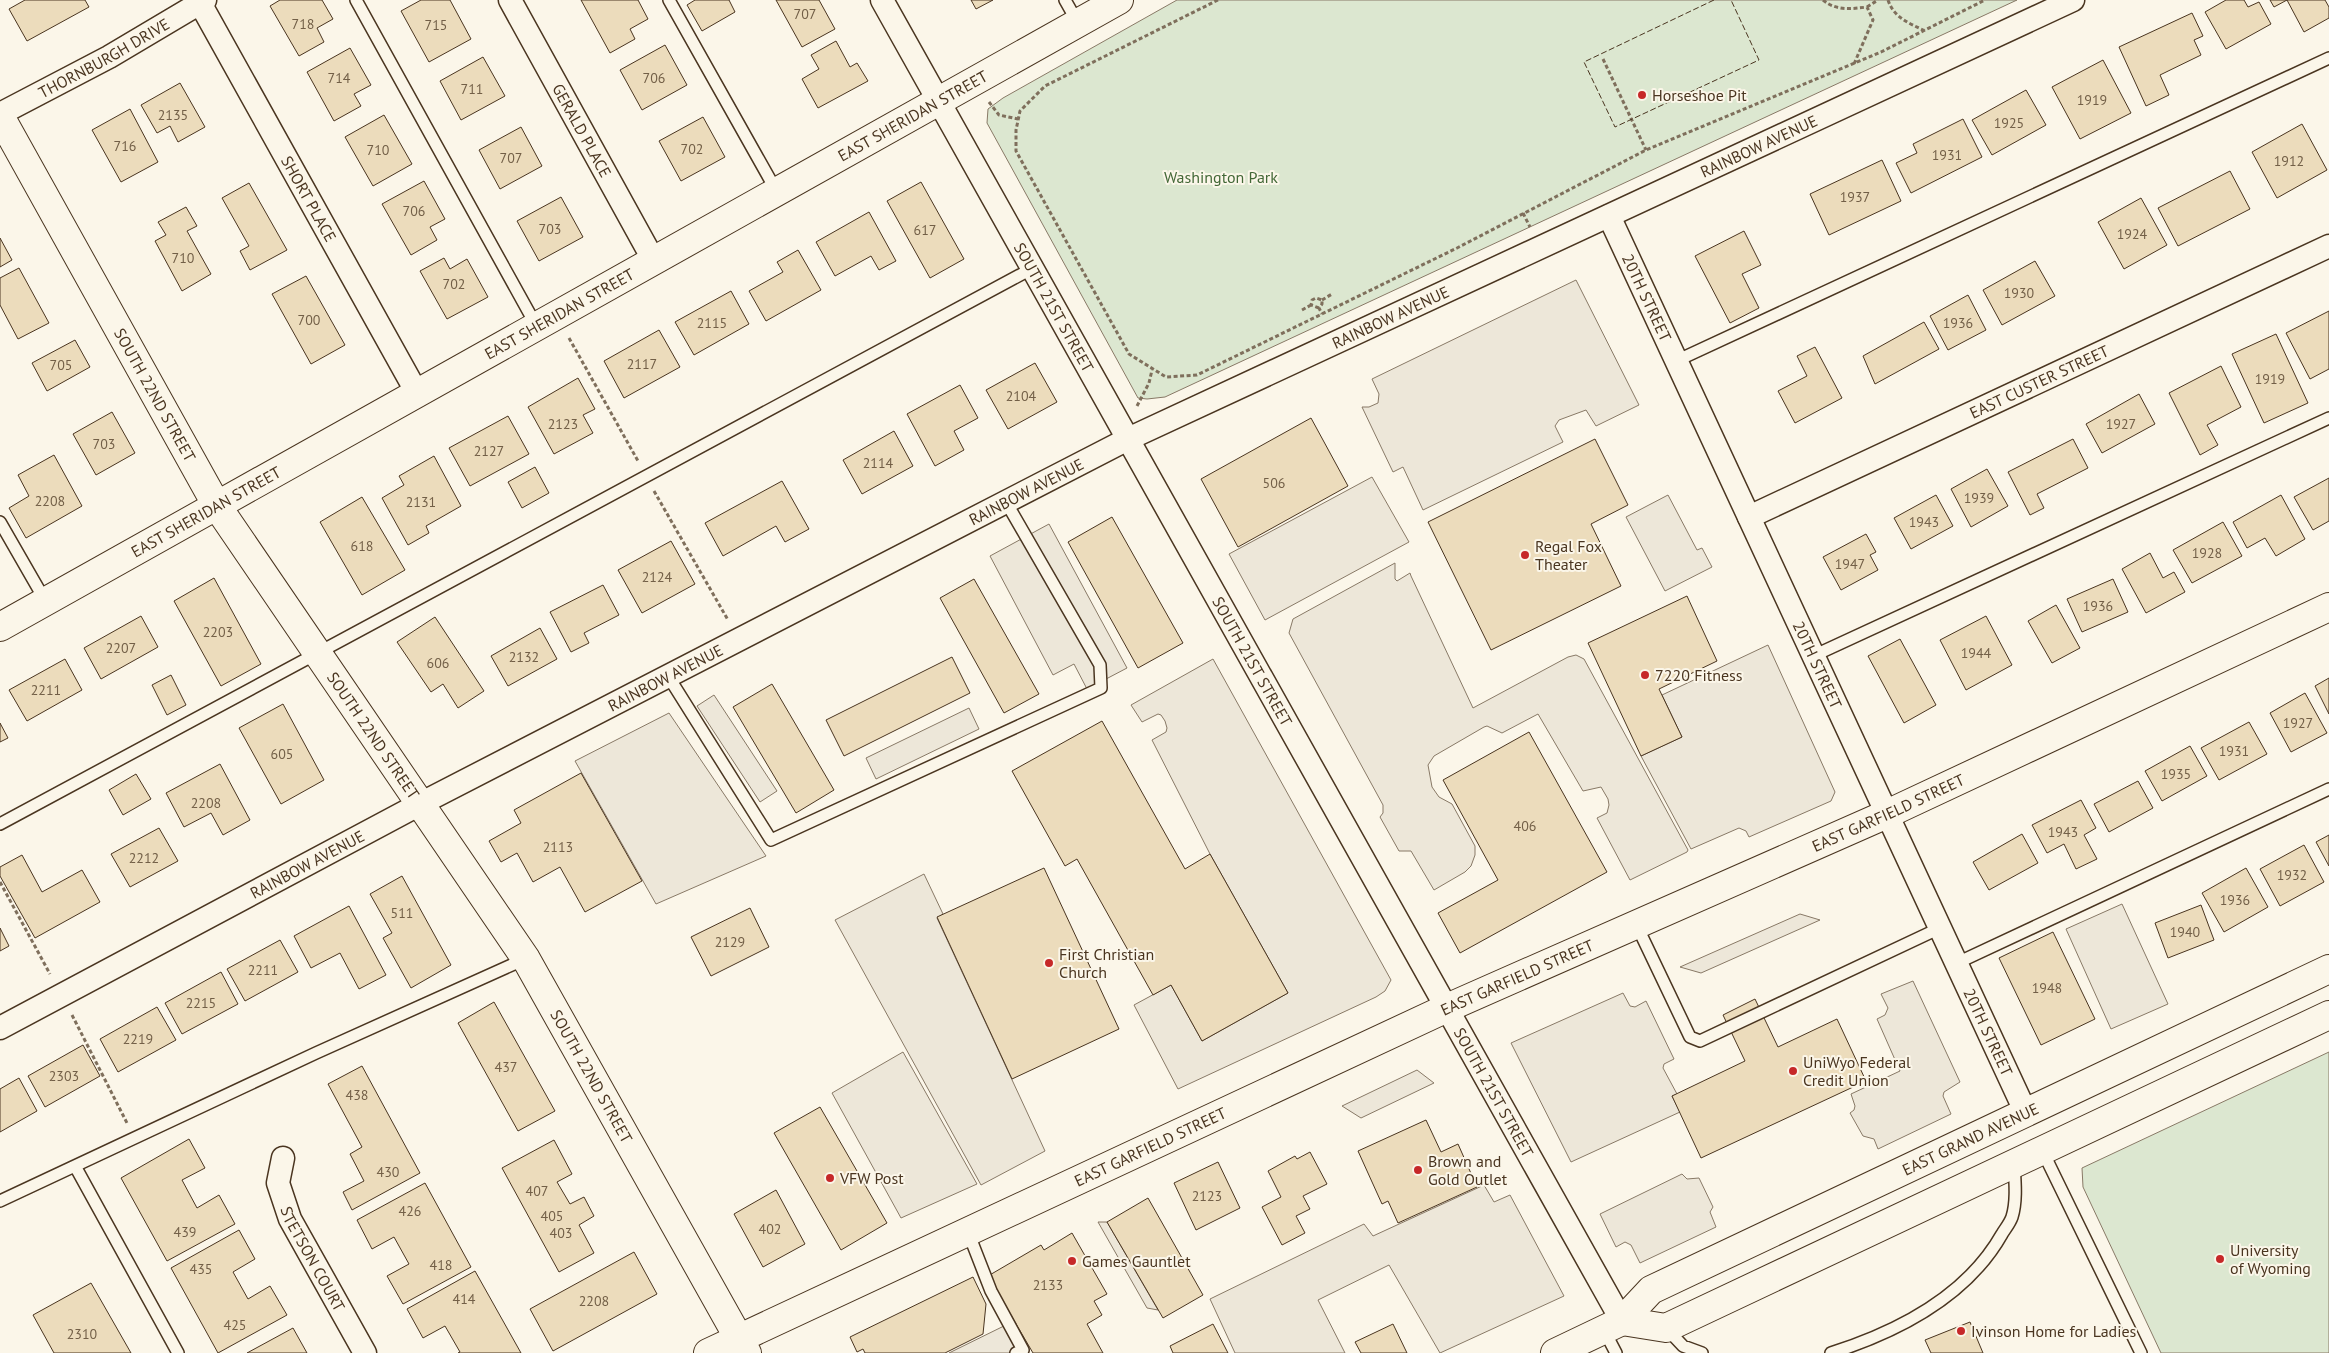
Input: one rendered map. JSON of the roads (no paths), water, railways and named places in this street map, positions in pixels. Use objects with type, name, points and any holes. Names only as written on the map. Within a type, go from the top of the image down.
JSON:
[{"type":"street","name":"GERALD PLACE","points":[[510,0],[654,261]]},
{"type":"street","name":"SOUTH 21ST STREET","points":[[882,0],[1447,1008],[1614,1335]]},
{"type":"street","name":"EAST SHERIDAN STREET","points":[[0,627],[939,101],[972,82],[1071,12],[1120,0]]},
{"type":"street","name":"RAINBOW AVENUE","points":[[0,1028],[420,804],[1006,502],[1126,435],[1609,216],[2073,0]]},
{"type":"street","name":"THORNBURGH DRIVE","points":[[0,115],[109,56],[202,2]]},
{"type":"street","name":"SHORT PLACE","points":[[202,2],[417,394]]},
{"type":"street","name":"SOUTH 22ND STREET","points":[[0,115],[217,506],[526,959],[743,1346]]},
{"type":"street","name":"20TH STREET","points":[[1609,216],[2026,1113]]},
{"type":"street","name":"EAST CUSTER STREET","points":[[1749,517],[2329,246]]},
{"type":"street","name":"EAST GARFIELD STREET","points":[[708,1353],[743,1346],[968,1232],[1447,1008],[1887,814],[2329,607]]},
{"type":"street","name":"EAST GRAND AVENUE","points":[[1555,1353],[1614,1335],[1651,1290],[2329,969]]},
{"type":"street","points":[[1614,1335],[1666,1328],[2329,1015]]},
{"type":"street","name":"STETSON COURT","points":[[284,1158],[278,1183],[290,1220],[365,1353]]},
{"type":"lane","points":[[356,0],[536,327]]},
{"type":"lane","points":[[669,0],[777,192]]},
{"type":"lane","points":[[1676,361],[2329,58]]},
{"type":"lane","points":[[0,824],[1033,268]]},
{"type":"lane","points":[[1814,656],[2329,418]]},
{"type":"lane","points":[[668,676],[771,840],[1101,688],[1100,665],[1006,502]]},
{"type":"lane","points":[[0,522],[46,602]]},
{"type":"lane","points":[[1956,963],[2329,789]]},
{"type":"lane","points":[[1636,924],[1690,1037],[1700,1041],[1940,928]]},
{"type":"lane","points":[[0,1201],[325,1049],[526,959]]},
{"type":"lane","points":[[2042,1150],[2141,1353]]},
{"type":"lane","points":[[1831,1353],[1854,1346],[1926,1311],[1959,1286],[1992,1252],[2012,1218],[2015,1192],[2014,1164]]},
{"type":"lane","points":[[75,1166],[178,1353]]},
{"type":"lane","points":[[968,1232],[991,1291],[1023,1350],[1016,1353]]},
{"type":"lane","points":[[1666,1328],[1683,1346],[1700,1353]]},
{"type":"place","name":"Horseshoe Pit","points":[[1642,95]]},
{"type":"place","name":"Regal Fox Theater","points":[[1525,555]]},
{"type":"place","name":"7220 Fitness","points":[[1645,675]]},
{"type":"place","name":"First Christian Church","points":[[1049,963]]},
{"type":"place","name":"UniWyo Federal Credit Union","points":[[1793,1071]]},
{"type":"place","name":"Brown and Gold Outlet","points":[[1418,1170]]},
{"type":"place","name":"VFW Post","points":[[830,1178]]},
{"type":"place","name":"University of Wyoming","points":[[2220,1259]]},
{"type":"place","name":"Games Gauntlet","points":[[1072,1261]]},
{"type":"place","name":"Ivinson Home for Ladies","points":[[1961,1331]]},
{"type":"park label","name":"Washington Park","points":[[1221,177]]}]
